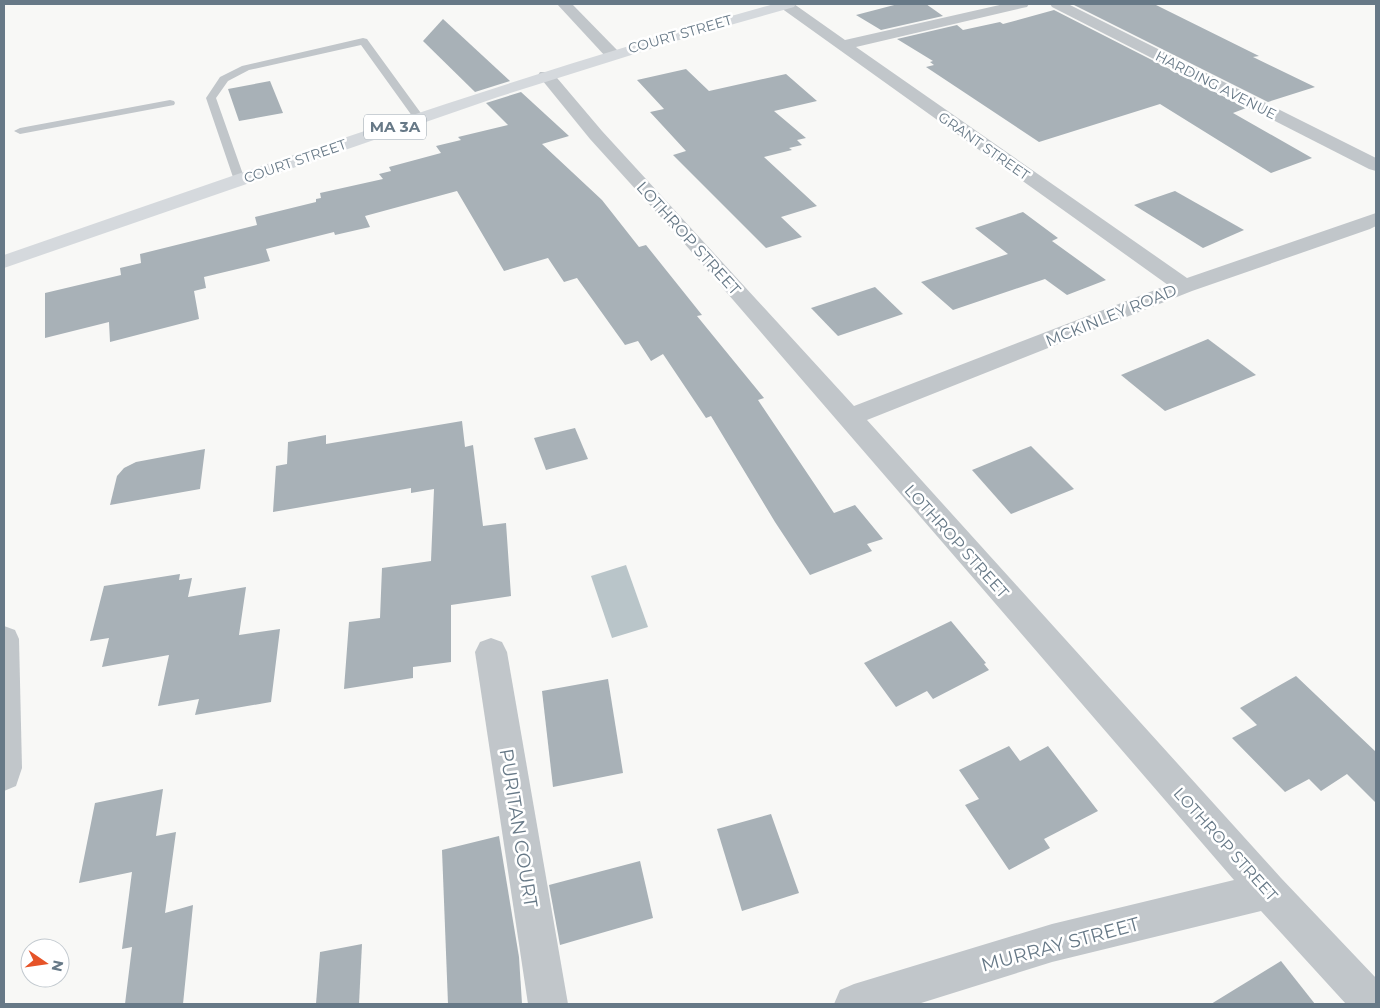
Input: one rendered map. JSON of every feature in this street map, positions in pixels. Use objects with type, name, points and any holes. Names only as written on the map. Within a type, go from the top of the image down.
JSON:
[{"type":"main road","name":"COURT STREET","points":[[4,262],[546,74],[697,28],[788,4]]},
{"type":"street","points":[[564,4],[612,54]]},
{"type":"street","name":"GRANT STREET","points":[[788,4],[935,112],[1184,286]]},
{"type":"street","points":[[843,45],[1022,4]]},
{"type":"street","name":"HARDING AVENUE","points":[[1057,4],[1376,166]]},
{"type":"street","name":"LOTHROP STREET","points":[[546,74],[596,135],[684,231],[1268,891],[1373,1004]]},
{"type":"street","name":"MCKINLEY ROAD","points":[[848,418],[1184,286],[1364,226],[1376,219]]},
{"type":"street","points":[[4,639],[6,768],[4,774]]},
{"type":"street","name":"PURITAN COURT","points":[[491,652],[548,1004]]},
{"type":"street","name":"MURRAY STREET","points":[[854,1004],[1052,943],[1268,891]]},
{"type":"lane","points":[[239,180],[211,98],[224,79],[246,68],[363,41],[419,118]]},
{"type":"lane","points":[[20,131],[170,103]]},
{"type":"shaded area","points":[[626,565],[648,627],[612,638],[591,576]]},
{"type":"building","points":[[898,4],[926,4],[943,16],[881,30],[856,15]]},
{"type":"building","points":[[1154,4],[1259,56],[1253,57],[1315,87],[1268,102],[1074,5]]},
{"type":"building","points":[[1054,10],[1246,108],[1233,113],[1312,158],[1271,173],[1160,104],[1039,142],[926,67],[934,65],[930,62],[933,61],[897,39],[957,25],[963,30],[1000,22],[1003,24]]},
{"type":"building","points":[[443,19],[510,81],[475,92],[423,41]]},
{"type":"building","points":[[686,69],[709,91],[786,74],[817,101],[774,111],[806,138],[797,140],[802,145],[789,148],[792,150],[764,157],[817,206],[781,217],[802,237],[766,248],[673,155],[686,151],[650,112],[664,109],[637,80]]},
{"type":"building","points":[[270,81],[283,113],[239,121],[228,89]]},
{"type":"building","points":[[521,92],[569,136],[542,144],[602,200],[639,247],[646,245],[702,315],[697,316],[764,398],[758,400],[834,513],[855,505],[883,539],[867,544],[872,551],[810,575],[775,522],[711,416],[706,418],[663,354],[651,361],[638,341],[625,345],[577,278],[564,282],[548,258],[504,271],[457,191],[365,216],[370,227],[335,235],[334,232],[266,249],[270,261],[204,277],[206,288],[194,291],[199,319],[110,342],[109,322],[45,338],[45,293],[121,275],[120,268],[141,263],[140,254],[257,225],[255,217],[316,202],[316,199],[321,198],[320,193],[383,179],[379,174],[391,171],[389,167],[441,153],[436,146],[461,140],[458,137],[508,125],[486,103]]},
{"type":"building","points":[[1175,191],[1244,230],[1203,248],[1134,205]]},
{"type":"building","points":[[1023,212],[1058,238],[1052,241],[1106,280],[1067,295],[1045,279],[953,310],[921,282],[1008,254],[975,228]]},
{"type":"building","points":[[875,287],[903,314],[838,336],[811,308]]},
{"type":"building","points":[[1208,339],[1256,375],[1165,411],[1121,375]]},
{"type":"building","points":[[462,421],[465,447],[473,445],[483,526],[506,523],[511,596],[451,605],[451,662],[413,667],[413,678],[344,689],[349,622],[380,618],[382,568],[431,561],[434,489],[411,493],[411,488],[273,512],[276,466],[287,464],[288,442],[326,435],[326,444]]},
{"type":"building","points":[[575,428],[588,459],[546,470],[534,438]]},
{"type":"building","points":[[1031,446],[1074,489],[1011,514],[972,470]]},
{"type":"building","points":[[205,449],[200,489],[110,505],[117,476],[124,468],[136,462]]},
{"type":"building","points":[[180,574],[179,580],[192,578],[188,597],[246,587],[239,635],[280,629],[271,702],[195,715],[199,699],[158,706],[169,655],[102,667],[109,638],[90,641],[104,586]]},
{"type":"building","points":[[951,621],[986,663],[984,664],[989,670],[933,699],[927,691],[896,707],[864,663]]},
{"type":"building","points":[[1296,676],[1376,752],[1376,803],[1347,774],[1321,791],[1309,779],[1285,792],[1232,738],[1257,725],[1240,708]]},
{"type":"building","points":[[608,679],[623,773],[553,787],[542,691]]},
{"type":"building","points":[[1009,746],[1020,761],[1048,746],[1098,811],[1044,839],[1050,848],[1009,870],[965,805],[979,799],[959,770]]},
{"type":"building","points":[[163,789],[156,836],[176,832],[165,913],[193,905],[183,1004],[125,1004],[132,947],[122,949],[132,872],[79,883],[95,803]]},
{"type":"building","points":[[771,814],[799,893],[742,911],[717,829]]},
{"type":"building","points":[[499,836],[519,957],[522,1004],[448,1004],[442,850]]},
{"type":"building","points":[[640,861],[653,918],[560,945],[549,885]]},
{"type":"building","points":[[362,944],[359,1004],[316,1004],[320,952]]},
{"type":"building","points":[[1281,961],[1315,1004],[1211,1004]]}]
